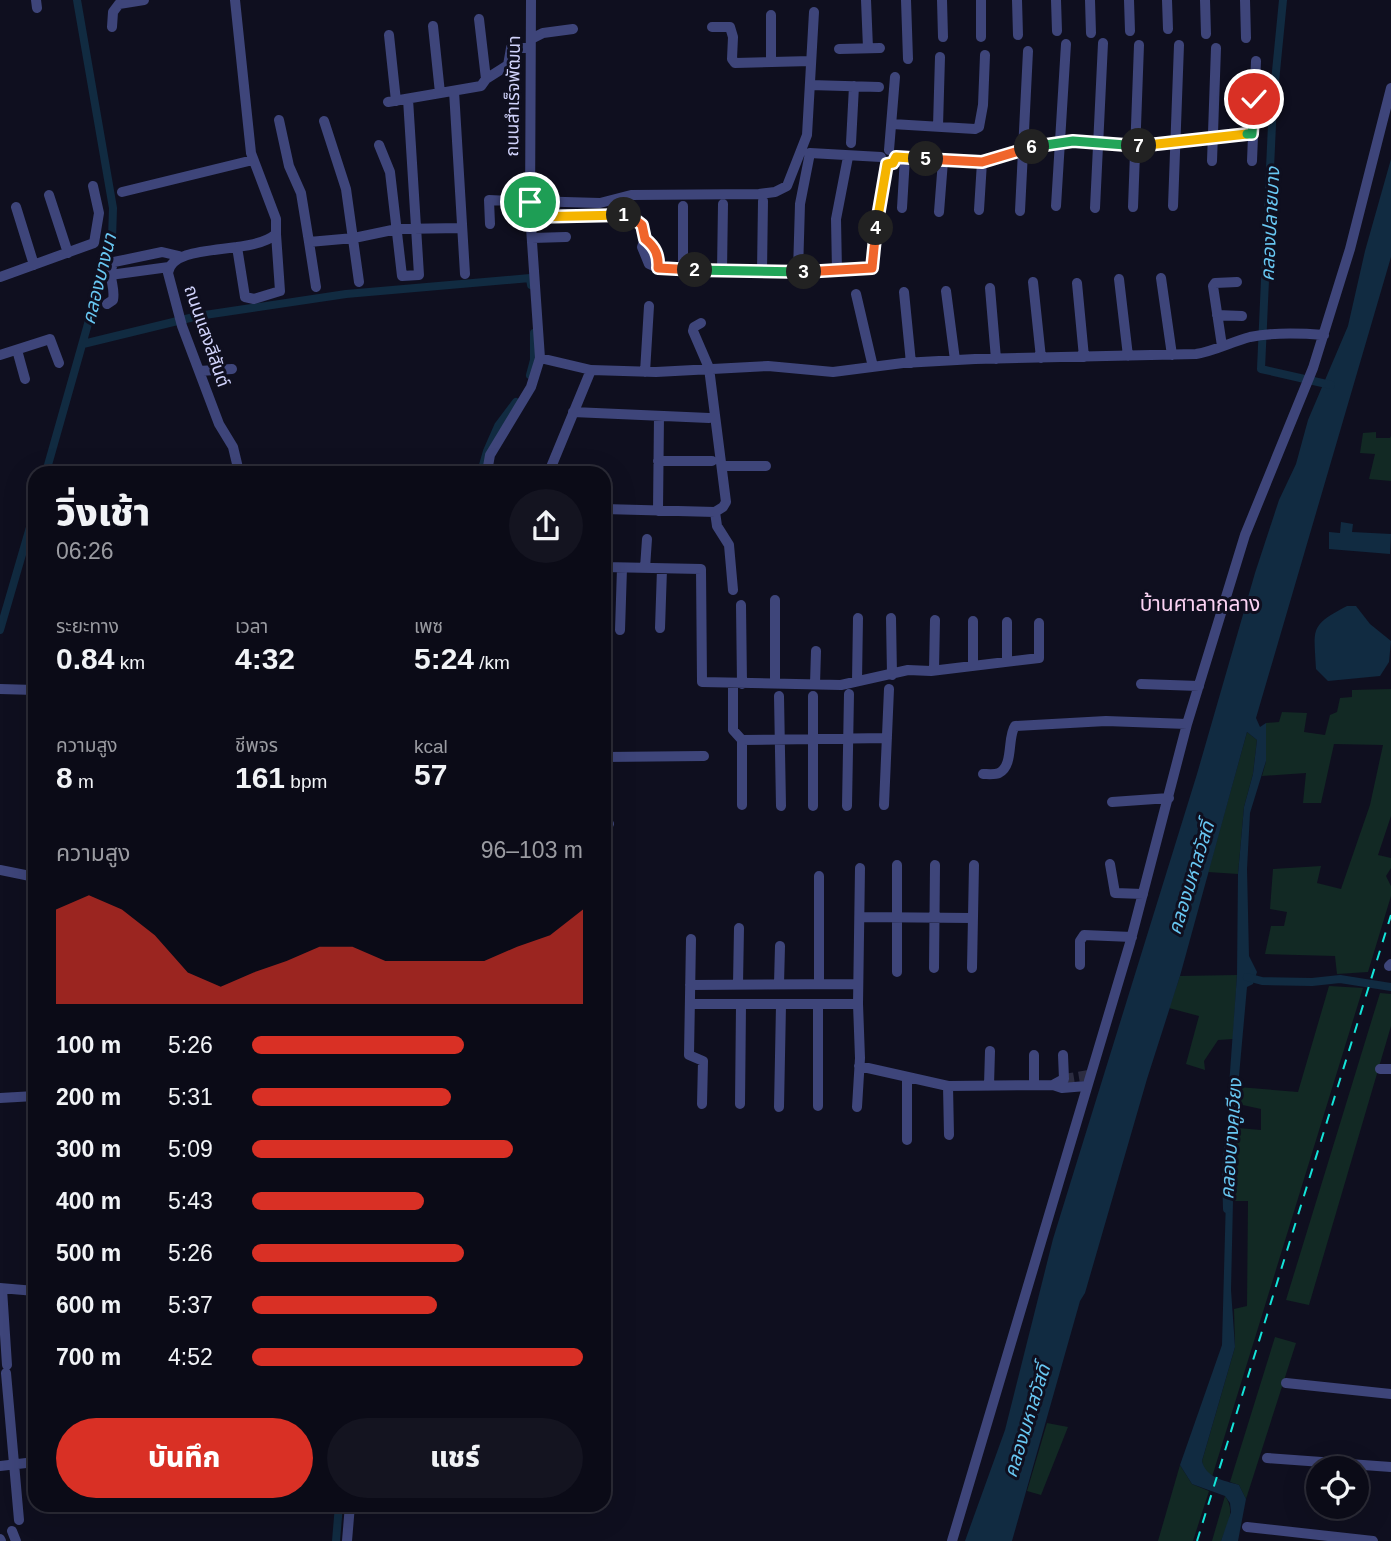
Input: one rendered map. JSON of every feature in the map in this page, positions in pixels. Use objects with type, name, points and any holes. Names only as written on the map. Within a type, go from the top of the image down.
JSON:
[{"type":"street","points":[[112,27],[113,12],[119,4],[144,0]]},
{"type":"street","points":[[235,0],[253,160],[274,212],[280,290],[254,299],[245,297],[237,247]]},
{"type":"street","name":"ถนนสำเร็จพัฒนา","points":[[488,466],[490,455],[531,387],[540,358],[530,217],[531,0]]},
{"type":"street","points":[[839,49],[874,48],[866,0]]},
{"type":"street","points":[[906,0],[908,59]]},
{"type":"street","points":[[942,0],[943,37]]},
{"type":"street","points":[[981,0],[982,37]]},
{"type":"street","points":[[1017,0],[1018,35]]},
{"type":"street","points":[[1056,0],[1057,31]]},
{"type":"street","points":[[1090,0],[1091,33]]},
{"type":"street","points":[[1129,0],[1130,31]]},
{"type":"street","points":[[1167,0],[1168,29]]},
{"type":"street","points":[[1205,0],[1206,34]]},
{"type":"street","points":[[1245,0],[1246,37]]},
{"type":"street","points":[[490,224],[489,201],[600,203],[631,195],[759,194],[775,192],[787,186],[793,175],[800,148],[806,142],[814,12]]},
{"type":"street","points":[[771,15],[771,62]]},
{"type":"street","points":[[479,19],[486,79]]},
{"type":"street","points":[[433,26],[440,93]]},
{"type":"street","points":[[712,27],[730,27],[733,37],[732,59],[735,63],[811,61]]},
{"type":"street","points":[[389,35],[392,102],[481,86],[486,79],[508,65],[511,48],[531,44],[543,33],[573,29]]},
{"type":"street","points":[[1095,208],[1103,43]]},
{"type":"street","points":[[1056,206],[1066,44]]},
{"type":"street","points":[[1133,207],[1139,45]]},
{"type":"street","points":[[1173,205],[1179,45]]},
{"type":"street","points":[[1212,161],[1216,48]]},
{"type":"street","points":[[1020,211],[1028,51]]},
{"type":"street","points":[[892,124],[975,129],[979,127],[983,105],[985,55]]},
{"type":"street","points":[[938,126],[940,57]]},
{"type":"street","points":[[1251,161],[1256,61]]},
{"type":"street","points":[[895,77],[892,157],[902,208]]},
{"type":"street","points":[[810,85],[879,87]]},
{"type":"street","points":[[851,143],[854,86]]},
{"type":"street","points":[[952,1541],[1132,937],[1187,724],[1245,535],[1324,335],[1351,244],[1391,88]]},
{"type":"street","points":[[454,91],[465,274]]},
{"type":"street","points":[[379,145],[390,172],[402,276],[419,275],[408,99]]},
{"type":"street","points":[[279,120],[289,166],[301,193],[316,287]]},
{"type":"street","points":[[324,121],[346,189],[359,282]]},
{"type":"street","points":[[798,272],[800,204],[810,153],[982,162],[1024,148],[1059,141],[1135,146],[1252,134]]},
{"type":"street","points":[[837,271],[836,219],[848,157]]},
{"type":"street","points":[[530,217],[629,215],[642,225],[645,239],[652,244],[659,258],[658,268],[798,272],[872,268],[878,214],[892,157]]},
{"type":"street","points":[[122,191],[253,160]]},
{"type":"street","points":[[939,212],[943,161]]},
{"type":"street","points":[[979,210],[982,162]]},
{"type":"street","points":[[1,275],[94,243],[99,213],[93,186]]},
{"type":"street","points":[[49,195],[68,253]]},
{"type":"street","points":[[762,272],[763,201]]},
{"type":"street","points":[[722,271],[723,204]]},
{"type":"street","points":[[683,206],[683,270]]},
{"type":"street","points":[[16,207],[34,265]]},
{"type":"street","points":[[309,242],[354,238],[397,229],[462,228]]},
{"type":"street","points":[[107,304],[113,300],[115,290],[110,275],[114,262],[162,252],[179,256],[260,244],[276,234]]},
{"type":"street","points":[[532,238],[566,237]]},
{"type":"street","name":"ถนนแสงสีสันต์","points":[[179,256],[169,267],[170,286],[182,326],[219,424],[233,447],[238,466]]},
{"type":"street","points":[[110,275],[169,267]]},
{"type":"street","points":[[1161,278],[1172,355]]},
{"type":"street","points":[[1119,279],[1128,356]]},
{"type":"street","points":[[1033,282],[1041,358]]},
{"type":"street","points":[[1222,346],[1214,284],[1237,282]]},
{"type":"street","points":[[1077,283],[1084,357]]},
{"type":"street","points":[[990,288],[996,359]]},
{"type":"street","points":[[946,291],[955,360]]},
{"type":"street","points":[[904,292],[911,363]]},
{"type":"street","points":[[856,295],[873,367]]},
{"type":"street","points":[[645,372],[649,306]]},
{"type":"street","points":[[1217,315],[1242,316]]},
{"type":"street","points":[[611,509],[715,512],[726,502],[717,463],[709,368],[693,331],[694,327],[701,323]]},
{"type":"street","points":[[540,358],[591,370],[645,372],[768,366],[834,372],[955,360],[1172,355],[1213,351],[1222,346],[1272,334],[1324,335]]},
{"type":"street","points":[[0,355],[50,339],[59,363]]},
{"type":"street","points":[[17,350],[25,379]]},
{"type":"street","points":[[199,371],[233,369]]},
{"type":"street","points":[[551,466],[591,370]]},
{"type":"street","points":[[573,412],[709,418]]},
{"type":"street","points":[[657,511],[659,416]]},
{"type":"street","points":[[658,461],[766,466]]},
{"type":"street","points":[[715,512],[718,526],[729,545],[733,590]]},
{"type":"street","points":[[645,568],[647,539]]},
{"type":"street","points":[[611,567],[701,569],[702,682],[775,683],[814,690],[908,670],[934,670],[1039,658],[1038,623]]},
{"type":"street","points":[[620,630],[622,568]]},
{"type":"street","points":[[660,628],[662,569]]},
{"type":"street","points":[[775,600],[775,683]]},
{"type":"street","points":[[741,604],[733,730],[742,740],[742,805]]},
{"type":"street","points":[[858,618],[858,681]]},
{"type":"street","points":[[891,618],[892,675]]},
{"type":"street","points":[[934,670],[935,620]]},
{"type":"street","points":[[973,621],[974,666]]},
{"type":"street","points":[[1007,622],[1007,662]]},
{"type":"street","points":[[813,806],[812,740],[816,651]]},
{"type":"street","points":[[1141,684],[1199,686]]},
{"type":"street","points":[[0,689],[28,690]]},
{"type":"street","points":[[884,805],[889,689]]},
{"type":"street","points":[[847,806],[849,694]]},
{"type":"street","points":[[779,696],[781,806]]},
{"type":"street","points":[[983,774],[999,774],[1003,771],[1008,757],[1010,734],[1015,726],[1106,721],[1187,724]]},
{"type":"street","points":[[742,740],[887,738]]},
{"type":"street","points":[[611,757],[704,757]]},
{"type":"street","points":[[1112,803],[1169,798]]},
{"type":"street","points":[[1110,864],[1115,893],[1143,894]]},
{"type":"street","points":[[897,865],[897,972]]},
{"type":"street","points":[[934,968],[935,865]]},
{"type":"street","points":[[972,968],[974,865]]},
{"type":"street","points":[[858,1107],[860,869]]},
{"type":"street","points":[[0,870],[28,876]]},
{"type":"street","points":[[819,876],[819,983]]},
{"type":"street","points":[[860,918],[972,918]]},
{"type":"street","points":[[738,984],[739,928]]},
{"type":"street","points":[[1080,965],[1080,941],[1084,936],[1132,937]]},
{"type":"street","points":[[691,939],[690,1055],[703,1061],[702,1104]]},
{"type":"street","points":[[779,984],[780,946]]},
{"type":"street","points":[[690,985],[858,984]]},
{"type":"street","points":[[690,1004],[858,1004]]},
{"type":"street","points":[[740,1104],[741,1005]]},
{"type":"street","points":[[779,1107],[781,1005]]},
{"type":"street","points":[[818,1005],[818,1106]]},
{"type":"street","points":[[989,1085],[990,1051]]},
{"type":"street","points":[[1034,1055],[1034,1085]]},
{"type":"street","points":[[1053,1085],[1064,1079],[1063,1055]]},
{"type":"street","points":[[859,1066],[948,1086],[1086,1086]]},
{"type":"street","points":[[907,1078],[907,1140]]},
{"type":"street","points":[[948,1086],[949,1135]]},
{"type":"street","points":[[0,1098],[28,1096]]},
{"type":"street","points":[[19,1520],[1,1288],[28,1290]]},
{"type":"street","points":[[1286,1383],[1391,1394]]},
{"type":"street","points":[[1267,1458],[1391,1467]]},
{"type":"street","points":[[0,1466],[28,1462]]},
{"type":"street","points":[[347,1541],[349,1512]]},
{"type":"street","points":[[1247,1527],[1373,1541]]},
{"type":"green space","points":[[1376,432],[1376,438],[1391,436],[1391,481],[1369,479],[1375,454],[1360,453],[1363,433]]},
{"type":"green space","points":[[1391,689],[1391,816],[1378,855],[1391,858],[1391,868],[1386,876],[1391,886],[1391,896],[1368,972],[1337,974],[1335,956],[1265,954],[1271,926],[1284,926],[1287,912],[1270,909],[1273,869],[1321,866],[1317,883],[1341,889],[1370,805],[1383,745],[1334,744],[1321,803],[1303,803],[1306,773],[1262,776],[1266,761],[1266,723],[1279,722],[1282,712],[1307,713],[1304,732],[1325,735],[1330,715],[1337,712],[1340,698],[1352,697],[1352,690]]},
{"type":"green space","points":[[1247,732],[1257,740],[1253,774],[1244,807],[1238,874],[1208,872]]},
{"type":"green space","points":[[1237,975],[1233,1039],[1218,1040],[1204,1061],[1205,1070],[1186,1064],[1199,1016],[1169,1008],[1180,976]]},
{"type":"green space","points":[[1329,986],[1363,988],[1212,1477],[1204,1469],[1202,1461],[1235,1347],[1234,1309],[1247,1306],[1248,1201],[1233,1201],[1238,1128],[1261,1130],[1261,1109],[1238,1104],[1238,1087],[1298,1092]]},
{"type":"green space","points":[[1380,993],[1391,994],[1391,1026],[1309,1305],[1286,1300]]},
{"type":"green space","points":[[1275,1337],[1296,1343],[1246,1499],[1239,1485],[1230,1482]]},
{"type":"green space","points":[[1047,1423],[1068,1427],[1041,1495],[1027,1491]]},
{"type":"green space","points":[[1180,1465],[1192,1484],[1209,1491],[1193,1541],[1158,1541]]},
{"type":"green space","points":[[1225,1496],[1230,1507],[1228,1524],[1221,1541],[1212,1541]]},
{"type":"water","name":"คลองมหาสวัสดิ์","points":[[1391,159],[1391,257],[1256,718],[1260,727],[1266,723],[1266,761],[1250,813],[1247,869],[1249,956],[1257,972],[1253,984],[1247,987],[1238,1087],[1231,1290],[1235,1347],[1202,1461],[1211,1475],[1239,1485],[1246,1499],[1238,1541],[1221,1541],[1231,1512],[1230,1503],[1225,1496],[1192,1484],[1180,1465],[1222,1345],[1229,1086],[1237,975],[1238,874],[1244,807],[1253,774],[1257,740],[1247,732],[1180,976],[1085,1293],[1080,1301],[1012,1541],[965,1541],[1005,1430],[1053,1239],[1197,774],[1255,573],[1279,500],[1296,464],[1308,420],[1348,326],[1365,251]]},
{"type":"water","points":[[1341,522],[1353,524],[1352,532],[1391,534],[1390,554],[1329,549],[1329,532],[1340,533]]},
{"type":"water","points":[[1347,606],[1356,606],[1370,624],[1391,641],[1389,662],[1380,676],[1328,681],[1316,669],[1316,630],[1326,619]]},
{"type":"waterway","name":"คลองบางนา","points":[[48,466],[112,239],[113,208],[77,0]]},
{"type":"waterway","name":"คลองปลายบาง","points":[[1283,0],[1273,102],[1261,369],[1331,385]]},
{"type":"waterway","points":[[83,344],[198,316],[346,294],[530,278],[531,285]]},
{"type":"waterway","points":[[530,375],[534,360],[534,333]]},
{"type":"waterway","points":[[483,466],[498,426],[516,402]]},
{"type":"waterway","name":"คลองบางนา","points":[[0,630],[28,534]]},
{"type":"waterway","points":[[1247,977],[1262,981],[1312,982],[1340,979],[1391,987]]},
{"type":"waterway","name":"คลองบางคูเวียง","points":[[1227,1209],[1229,1135]]},
{"type":"waterway","points":[[336,1541],[338,1512]]},
{"type":"tunnel","points":[[1064,1079],[1089,1075]]},
{"type":"railway","points":[[1197,1541],[1391,915]]},
{"type":"district","name":"บ้านศาลากลาง","points":[[1200,603]]},
{"type":"route","points":[[530,202],[530,217],[601,214],[629,215],[639,220],[645,239],[652,244],[659,258],[658,268],[762,272],[863,270],[872,268],[887,164],[893,163],[896,157],[982,162],[1024,148],[1059,141],[1135,146],[1252,134],[1254,99]]}]
